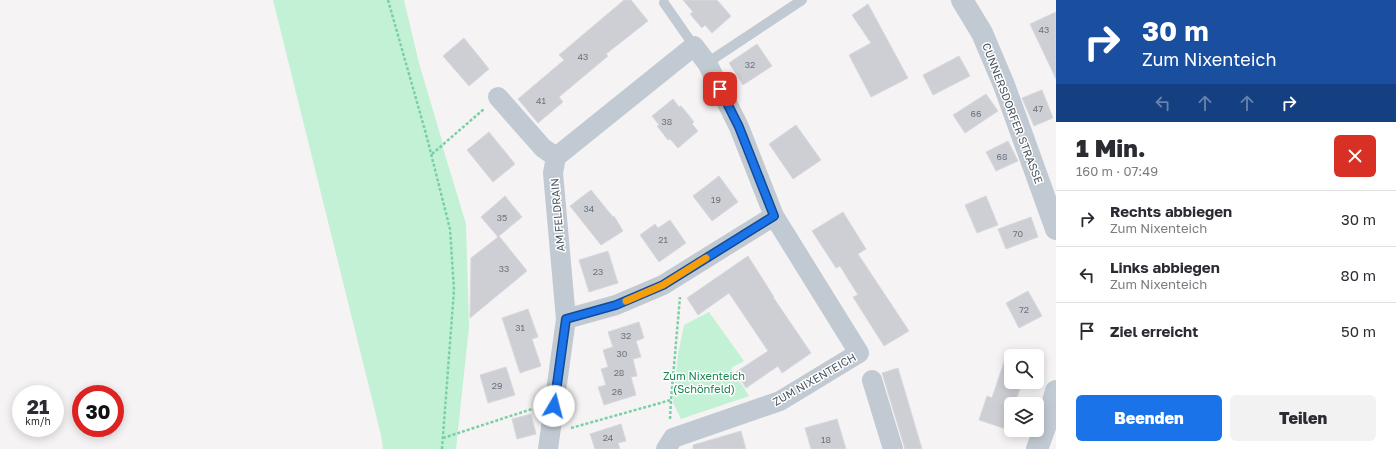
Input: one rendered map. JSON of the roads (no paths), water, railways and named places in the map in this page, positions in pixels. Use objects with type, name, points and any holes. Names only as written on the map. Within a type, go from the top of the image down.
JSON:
[{"type":"street","name":"CUNNERSDORFER STRASSE","points":[[962,0],[982,34],[1004,85],[1056,230]]},
{"type":"street","name":"ZUM NIXENTEICH","points":[[672,442],[780,401],[859,353],[774,216],[739,127],[707,63],[694,46]]},
{"type":"street","points":[[498,98],[543,148],[556,157],[694,46]]},
{"type":"street","name":"AM FELDRAIN","points":[[550,434],[566,319],[553,173],[556,157]]},
{"type":"street","points":[[566,319],[616,305],[663,285],[774,216]]},
{"type":"street","points":[[872,380],[893,449]]},
{"type":"street","points":[[1037,449],[1056,391]]},
{"type":"lane","points":[[707,63],[802,0]]},
{"type":"lane","points":[[664,3],[694,46]]},
{"type":"park label","name":"Zum Nixenteich (Schönfeld)","points":[[704,381]]}]
